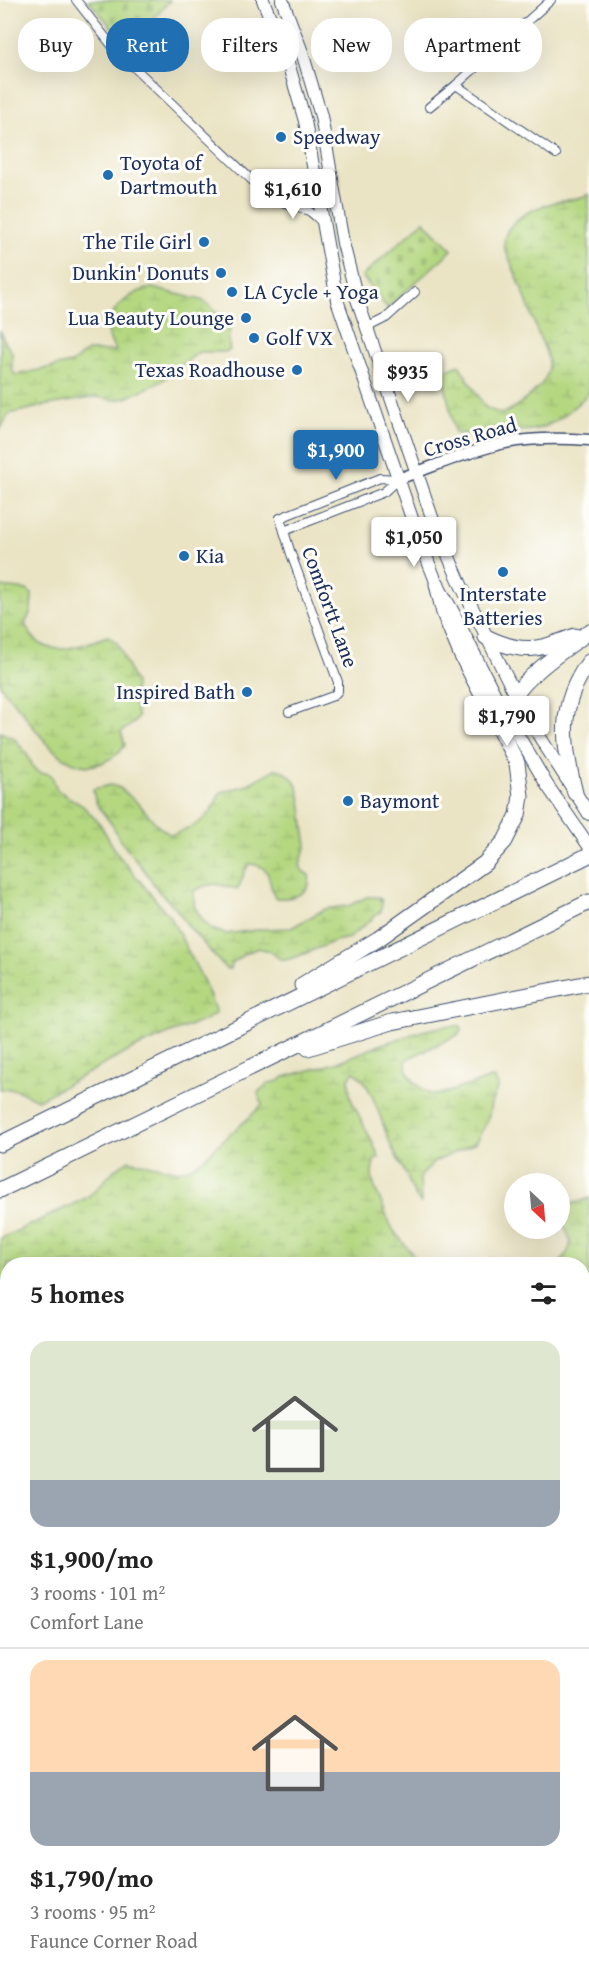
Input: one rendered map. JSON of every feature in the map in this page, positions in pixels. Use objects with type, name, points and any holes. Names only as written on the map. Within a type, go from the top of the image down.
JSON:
[{"type":"highway","points":[[250,1021],[378,939],[484,863],[506,842],[515,823],[521,796],[517,763],[461,654],[444,613],[437,584]]},
{"type":"highway","points":[[486,637],[506,647],[522,649],[549,645],[589,632]]},
{"type":"highway","points":[[514,729],[512,708],[516,695],[523,685],[589,632]]},
{"type":"highway","points":[[575,793],[566,751],[566,720],[574,688],[589,662]]},
{"type":"highway","points":[[0,1144],[589,855]]},
{"type":"highway","points":[[0,1190],[589,902]]},
{"type":"highway","points":[[257,1065],[392,1022],[589,983]]},
{"type":"main road","points":[[263,0],[293,78],[305,121],[337,300],[398,479],[437,584],[514,729],[547,785],[589,846]]},
{"type":"main road","points":[[282,0],[302,52],[321,116],[343,243],[366,328],[416,473],[446,552],[486,637],[516,695],[589,814]]},
{"type":"street","points":[[75,0],[113,47],[262,190],[274,199],[307,210],[323,223]]},
{"type":"street","points":[[429,107],[551,0]]},
{"type":"street","points":[[456,85],[556,154]]},
{"type":"street","points":[[274,199],[293,196],[301,192],[315,171]]},
{"type":"street","points":[[366,328],[386,318],[415,292]]},
{"type":"street","name":"Cross Road","points":[[398,479],[463,455],[508,443],[551,439],[589,440]]},
{"type":"street","name":"Comfortt Lane","points":[[289,712],[333,696],[338,691],[339,682],[280,518],[380,478],[398,479]]},
{"type":"street","points":[[284,531],[384,492],[398,479]]},
{"type":"green space","points":[[88,0],[170,0],[154,18],[106,18],[106,21]]},
{"type":"green space","points":[[589,194],[589,393],[562,417],[537,429],[455,433],[443,376],[445,371],[459,365],[485,407],[500,414],[511,410],[527,398],[546,378],[548,363],[546,352],[505,249],[504,240],[507,232],[518,219],[535,209]]},
{"type":"green space","points":[[424,221],[452,250],[387,308],[362,276]]},
{"type":"green space","points":[[152,288],[201,300],[219,316],[228,320],[231,324],[228,340],[230,350],[199,352],[160,382],[126,398],[115,400],[96,397],[9,414],[0,430],[0,330],[5,343],[12,352],[12,369],[15,375],[72,363],[87,351],[116,351],[107,331],[109,319],[123,302],[143,290]]},
{"type":"green space","points":[[0,587],[27,590],[32,594],[31,611],[25,624],[32,636],[41,644],[61,649],[108,636],[118,644],[135,684],[133,699],[138,717],[134,723],[121,732],[125,745],[113,757],[91,766],[79,765],[68,760],[47,744],[2,688],[0,684]]},
{"type":"green space","points":[[0,732],[14,738],[26,753],[35,770],[52,776],[57,790],[83,806],[100,824],[118,855],[171,918],[205,984],[216,1013],[205,1020],[131,1050],[38,1100],[14,1089],[0,1089]]},
{"type":"green space","points":[[275,769],[286,773],[298,788],[307,844],[300,865],[301,869],[309,875],[308,887],[300,894],[288,898],[276,898],[267,872],[258,865],[250,864],[238,889],[215,884],[194,891],[194,906],[202,919],[211,929],[226,934],[291,928],[325,909],[348,906],[367,897],[379,897],[382,901],[381,911],[349,938],[285,960],[270,951],[258,948],[244,954],[231,965],[230,969],[226,969],[189,927],[175,907],[159,892],[119,839],[113,826],[98,806],[93,789],[111,785],[120,788],[140,805],[158,826],[171,835],[199,822],[209,814],[221,792],[245,786]]},
{"type":"green space","points":[[461,1026],[462,1030],[458,1035],[407,1059],[407,1070],[413,1080],[426,1092],[441,1094],[490,1078],[495,1079],[498,1086],[491,1103],[488,1120],[475,1143],[434,1162],[420,1177],[421,1203],[393,1150],[372,1095],[354,1072],[349,1078],[350,1097],[379,1158],[375,1159],[372,1171],[375,1188],[391,1227],[414,1257],[0,1257],[0,1239],[86,1198],[115,1169],[129,1160],[178,1171],[191,1167],[209,1154],[258,1109],[262,1104],[259,1091],[270,1083],[336,1063],[382,1044],[426,1030]]},
{"type":"green space","points":[[589,1198],[589,1257],[564,1257],[570,1247],[570,1205]]},
{"type":"place","name":"Speedway","points":[[281,137]]},
{"type":"place","name":"Toyota of Dartmouth","points":[[108,175]]},
{"type":"place","name":"The Tile Girl","points":[[204,242]]},
{"type":"place","name":"Dunkin' Donuts","points":[[221,273]]},
{"type":"place","name":"LA Cycle + Yoga","points":[[232,292]]},
{"type":"place","name":"Lua Beauty Lounge","points":[[246,318]]},
{"type":"place","name":"Golf VX","points":[[254,338]]},
{"type":"place","name":"Texas Roadhouse","points":[[297,370]]},
{"type":"place","name":"Kia","points":[[184,556]]},
{"type":"place","name":"Interstate Batteries","points":[[503,572]]},
{"type":"place","name":"Inspired Bath","points":[[247,692]]},
{"type":"place","name":"Baymont","points":[[348,801]]}]
